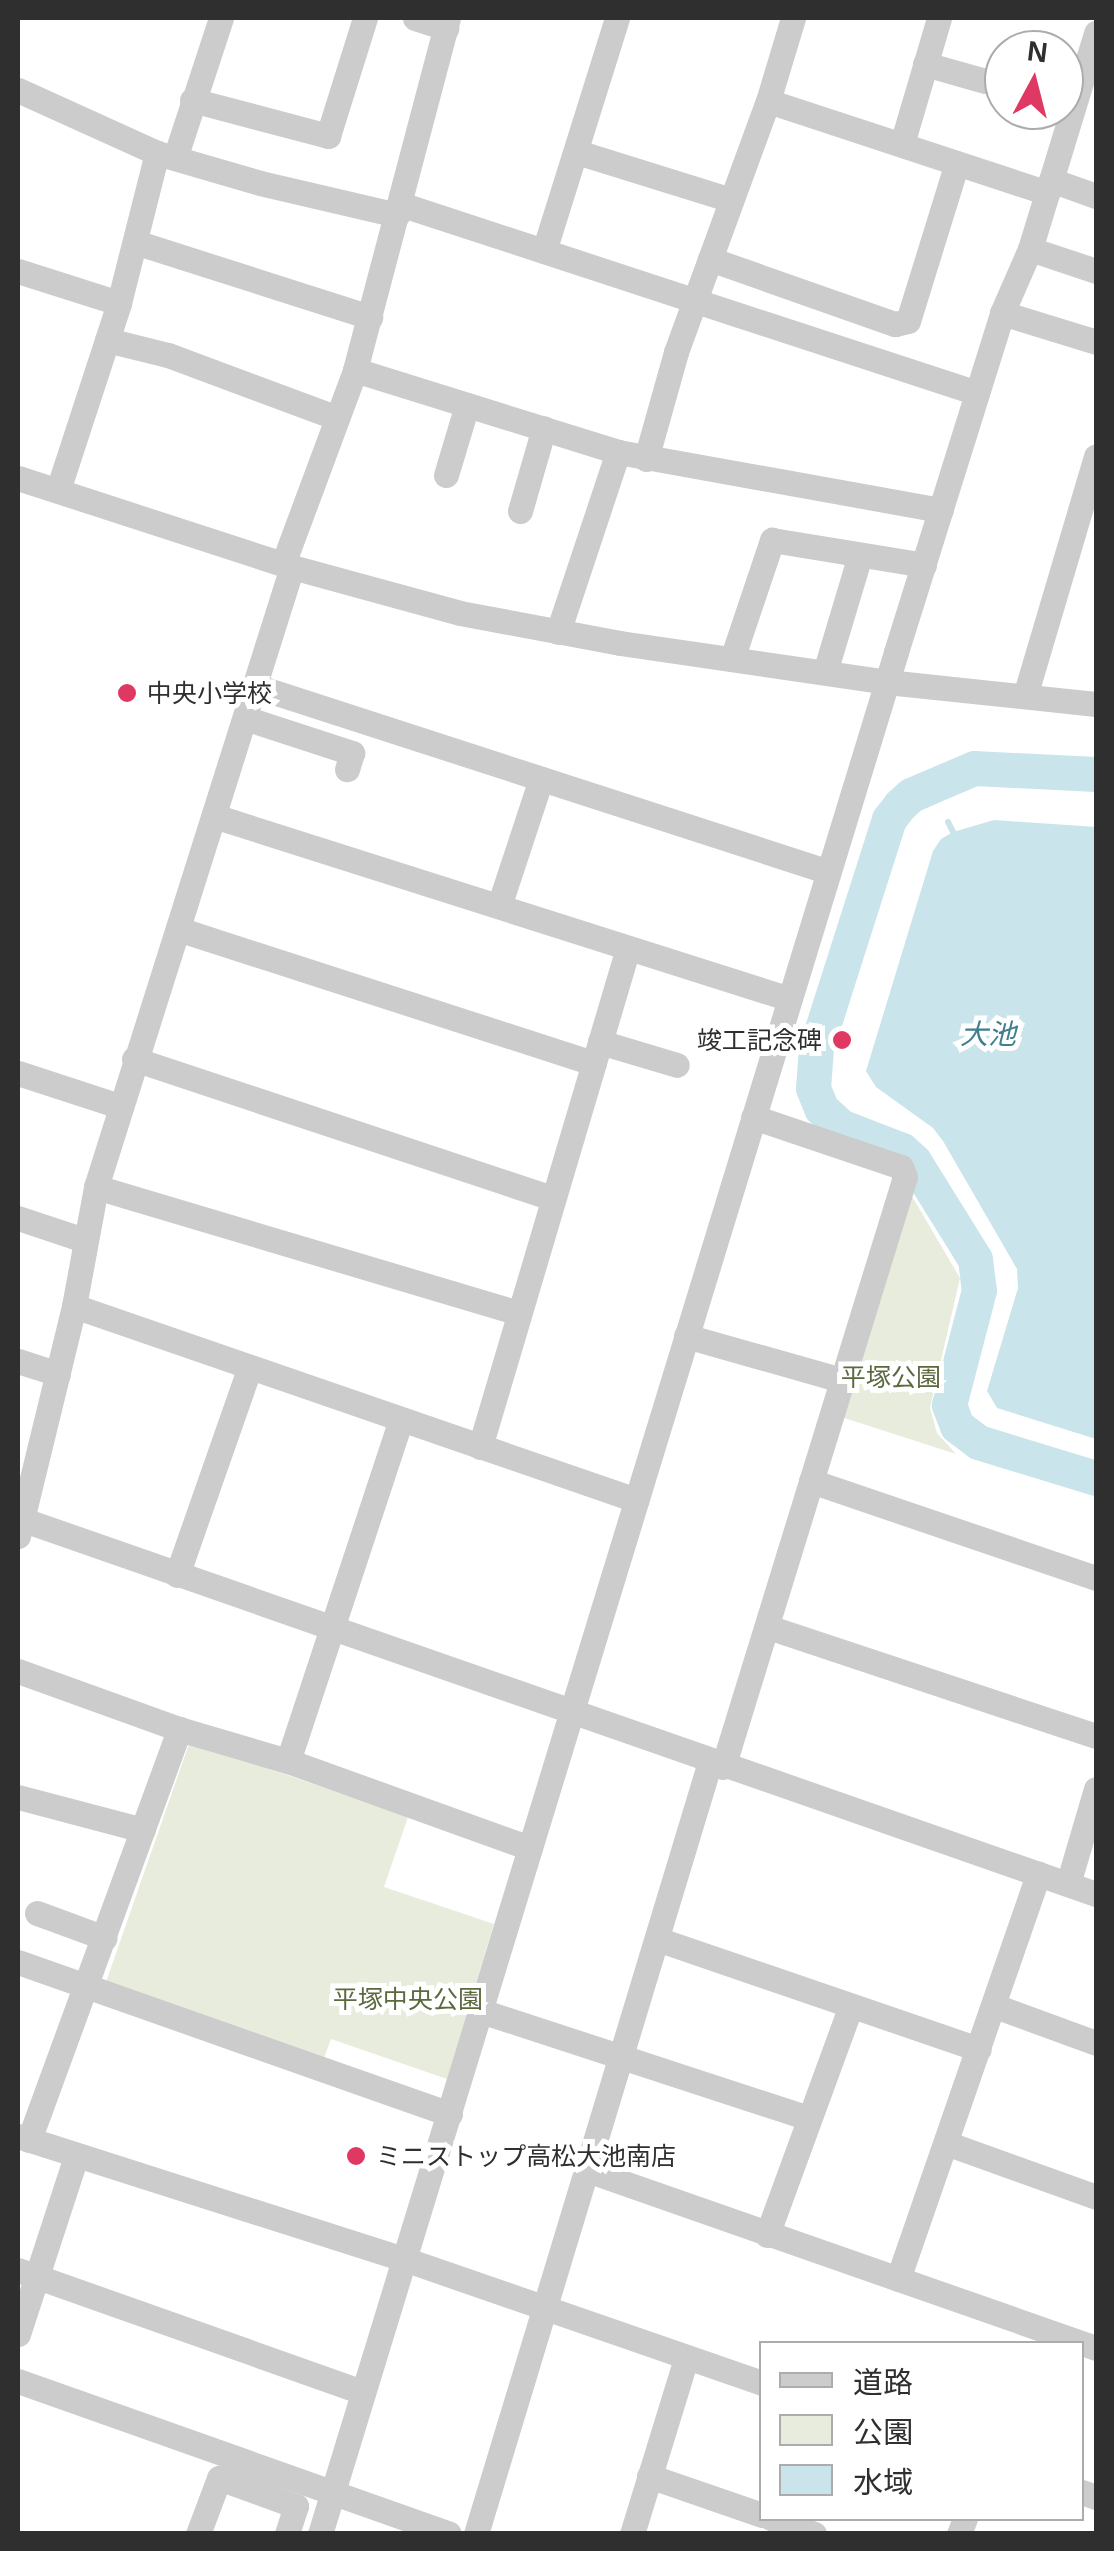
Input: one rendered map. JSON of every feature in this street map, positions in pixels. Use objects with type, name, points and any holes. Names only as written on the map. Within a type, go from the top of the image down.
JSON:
[{"type":"street","points":[[58,490],[135,242],[220,18]]},
{"type":"street","points":[[192,100],[328,136],[365,18]]},
{"type":"street","points":[[415,18],[447,23],[370,317],[119,1106],[96,1186],[74,1306],[19,1524],[177,1575],[1096,1894]]},
{"type":"street","points":[[544,252],[617,18]]},
{"type":"street","points":[[646,458],[693,303],[768,100],[793,18]]},
{"type":"street","points":[[902,144],[939,18]]},
{"type":"street","points":[[320,2534],[1002,313],[1088,94],[1096,33]]},
{"type":"street","points":[[925,64],[984,81]]},
{"type":"street","points":[[18,90],[166,155],[398,210],[544,252],[977,393]]},
{"type":"street","points":[[768,100],[957,163],[1096,196]]},
{"type":"street","points":[[577,152],[731,200]]},
{"type":"street","points":[[710,258],[895,324],[908,321],[957,163]]},
{"type":"street","points":[[135,242],[370,317]]},
{"type":"street","points":[[1030,249],[1096,271]]},
{"type":"street","points":[[18,271],[119,303]]},
{"type":"street","points":[[1002,313],[1096,342]]},
{"type":"street","points":[[107,340],[168,355],[337,418]]},
{"type":"street","points":[[355,370],[618,452],[940,510]]},
{"type":"street","points":[[446,476],[467,404]]},
{"type":"street","points":[[520,511],[544,428]]},
{"type":"street","points":[[558,632],[618,452]]},
{"type":"street","points":[[1025,696],[1096,456]]},
{"type":"street","points":[[18,478],[288,566],[460,613],[558,632],[887,682],[1096,704]]},
{"type":"street","points":[[732,659],[772,540],[924,564]]},
{"type":"street","points":[[825,672],[860,555]]},
{"type":"street","points":[[255,686],[829,872]]},
{"type":"street","points":[[245,718],[352,754],[347,769]]},
{"type":"street","points":[[499,906],[541,779]]},
{"type":"street","points":[[214,816],[790,999]]},
{"type":"street","points":[[178,929],[597,1052],[676,1065]]},
{"type":"street","points":[[480,1448],[628,948]]},
{"type":"street","points":[[134,1059],[553,1198]]},
{"type":"street","points":[[18,1074],[119,1106]]},
{"type":"street","points":[[476,2534],[657,1939],[768,1627],[905,1178],[901,1168],[754,1117]]},
{"type":"street","points":[[96,1186],[518,1313]]},
{"type":"street","points":[[18,1218],[84,1240]]},
{"type":"street","points":[[74,1306],[636,1500]]},
{"type":"street","points":[[686,1336],[842,1380]]},
{"type":"street","points":[[18,1361],[58,1374]]},
{"type":"street","points":[[177,1575],[250,1367]]},
{"type":"street","points":[[288,1760],[334,1632],[401,1420]]},
{"type":"street","points":[[811,1480],[1096,1578]]},
{"type":"street","points":[[768,1627],[1096,1736]]},
{"type":"street","points":[[18,1670],[179,1730],[288,1760],[530,1848]]},
{"type":"street","points":[[179,1730],[88,1987],[23,2138],[404,2260],[759,2382]]},
{"type":"street","points":[[1068,1884],[1096,1790]]},
{"type":"street","points":[[18,1796],[143,1830]]},
{"type":"street","points":[[898,2279],[1038,1874]]},
{"type":"street","points":[[37,1912],[105,1938]]},
{"type":"street","points":[[657,1939],[979,2049]]},
{"type":"street","points":[[18,1962],[450,2114]]},
{"type":"street","points":[[767,2235],[850,2006]]},
{"type":"street","points":[[994,2006],[1096,2043]]},
{"type":"street","points":[[481,2011],[809,2118]]},
{"type":"street","points":[[946,2143],[1096,2197]]},
{"type":"street","points":[[18,2334],[27,2274],[76,2157]]},
{"type":"street","points":[[587,2170],[898,2279],[1031,2335],[1061,2341]]},
{"type":"street","points":[[27,2274],[363,2392]]},
{"type":"street","points":[[632,2534],[686,2358]]},
{"type":"street","points":[[18,2381],[448,2534]]},
{"type":"street","points":[[649,2476],[759,2514]]},
{"type":"street","points":[[198,2534],[218,2478],[296,2506],[287,2534]]},
{"type":"street","points":[[779,2521],[814,2534]]},
{"type":"green space","name":"平塚公園","points":[[906,1186],[960,1278],[930,1408],[937,1433],[956,1454],[835,1415]]},
{"type":"green space","name":"平塚中央公園","points":[[190,1741],[408,1817],[384,1887],[494,1924],[447,2079],[331,2039],[324,2058],[106,1982]]},
{"type":"water","name":"大池","points":[[994,820],[1096,827],[1096,1439],[997,1408],[987,1391],[1018,1288],[1017,1269],[943,1141],[933,1128],[876,1087],[866,1071],[933,851],[941,839],[953,832]]},
{"type":"waterway","points":[[1096,774],[974,768],[911,795],[900,805],[889,819],[816,1048],[813,1088],[821,1108],[840,1126],[902,1150],[914,1161],[975,1259],[979,1290],[949,1405],[957,1426],[978,1442],[1096,1478]]},
{"type":"waterway","points":[[929,787],[934,797]]},
{"type":"waterway","points":[[948,822],[953,832]]},
{"type":"place","name":"中央小学校","points":[[127,693]]},
{"type":"place","name":"竣工記念碑","points":[[842,1040]]},
{"type":"place","name":"ミニストップ高松大池南店","points":[[356,2156]]}]
